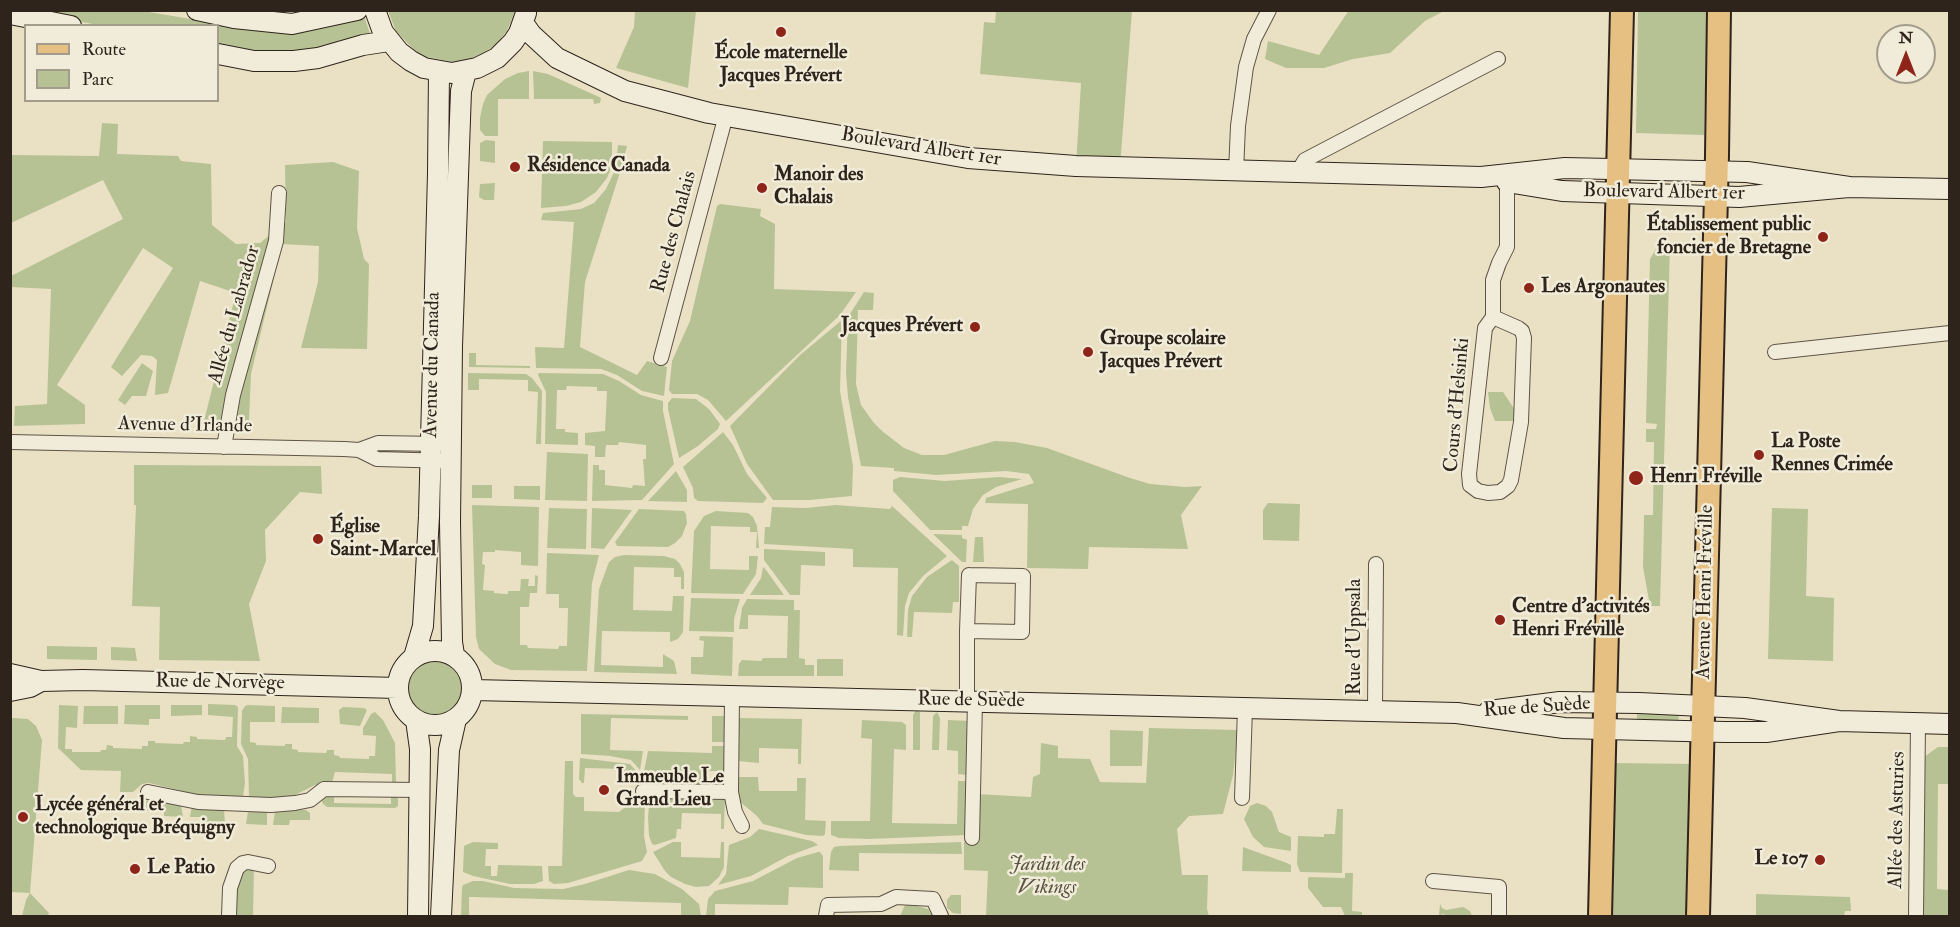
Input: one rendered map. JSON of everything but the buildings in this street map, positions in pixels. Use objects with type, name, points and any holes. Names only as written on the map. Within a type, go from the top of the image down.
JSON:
[{"type":"main road","points":[[1600,916],[1622,10]]},
{"type":"main road","name":"Avenue Henri Fréville","points":[[1698,916],[1719,10]]},
{"type":"street","points":[[197,10],[234,18],[292,24],[357,10]]},
{"type":"street","points":[[375,10],[389,41],[411,61],[439,72],[466,71],[487,64],[505,50],[519,33],[525,17]]},
{"type":"street","points":[[1236,172],[1238,126],[1246,67],[1254,39],[1269,10]]},
{"type":"street","points":[[10,14],[61,24]]},
{"type":"street","name":"Boulevard Albert 1er","points":[[525,17],[531,34],[557,58]]},
{"type":"street","points":[[219,54],[254,61],[294,61],[318,58],[363,45],[389,41]]},
{"type":"street","name":"Boulevard Albert 1er","points":[[505,50],[530,51],[557,58],[624,91],[726,115],[978,159],[1076,166],[1236,172],[1481,177],[1565,168],[1716,172],[1765,174],[1849,187]]},
{"type":"street","points":[[1297,173],[1305,160],[1498,59]]},
{"type":"street","name":"Avenue du Canada","points":[[454,655],[450,522],[452,346],[461,91],[466,71]]},
{"type":"street","name":"Avenue du Canada","points":[[414,657],[423,626],[431,452],[439,72]]},
{"type":"street","name":"Rue des Chalais","points":[[661,358],[726,115]]},
{"type":"street","name":"Boulevard Albert 1er","points":[[1481,177],[1562,191],[1739,197],[1849,187],[1950,189]]},
{"type":"street","name":"Cours d'Helsinki","points":[[1493,317],[1518,328],[1522,331],[1524,338],[1521,422],[1512,476],[1500,492],[1488,493],[1478,491],[1470,484],[1469,474],[1485,328],[1493,317],[1493,280],[1498,263],[1507,247],[1507,182]]},
{"type":"street","name":"Allée du Labrador","points":[[224,447],[233,395],[276,241],[279,193]]},
{"type":"street","points":[[1775,352],[1950,333]]},
{"type":"street","name":"Avenue d'Irlande","points":[[10,442],[359,450],[378,443],[451,453]]},
{"type":"street","name":"Rue d'Uppsala","points":[[1375,711],[1376,564]]},
{"type":"street","points":[[968,631],[1022,632],[1023,576],[969,575],[968,631],[972,838]]},
{"type":"street","points":[[432,651],[454,655],[468,669],[472,680],[473,690],[469,704],[456,718],[436,725],[428,725],[416,720],[400,701],[398,688],[401,673],[414,657],[423,652],[432,651]]},
{"type":"street","name":"Rue de Norvège","points":[[10,674],[41,681],[398,688]]},
{"type":"street","name":"Rue de Norvège","points":[[10,691],[30,687],[41,681]]},
{"type":"street","name":"Rue de Suède","points":[[473,690],[1469,713],[1564,728],[1605,729]]},
{"type":"street","points":[[732,696],[732,792],[735,812],[742,826]]},
{"type":"street","name":"Rue de Suède","points":[[1469,713],[1560,702],[1606,703]]},
{"type":"street","name":"Avenue Henri Fréville","points":[[1606,703],[1704,705]]},
{"type":"street","points":[[1704,705],[1766,710],[1839,721],[1950,724]]},
{"type":"street","points":[[1242,798],[1245,708]]},
{"type":"street","points":[[1766,710],[1766,732]]},
{"type":"street","points":[[441,916],[449,750],[456,718]]},
{"type":"street","points":[[416,720],[420,790],[418,916]]},
{"type":"street","points":[[1605,729],[1766,732],[1839,721]]},
{"type":"street","name":"Allée des Asturies","points":[[1916,916],[1918,723]]},
{"type":"street","points":[[148,792],[198,802],[271,805],[310,800],[324,789],[420,790]]},
{"type":"street","points":[[643,790],[732,792]]},
{"type":"street","points":[[229,916],[230,888],[237,868],[248,862],[268,866]]},
{"type":"street","points":[[1433,881],[1499,886],[1499,916]]},
{"type":"street","points":[[826,916],[828,905],[881,904],[896,897],[933,899],[941,916]]},
{"type":"green space","points":[[388,10],[515,11],[507,31],[495,45],[470,59],[453,62],[427,57],[414,50],[396,31]]},
{"type":"green space","points":[[1349,10],[1444,11],[1425,21],[1390,53],[1353,59],[1324,68],[1286,68],[1265,59],[1268,41],[1319,55]]},
{"type":"green space","points":[[22,11],[143,11],[257,30],[288,32],[364,15],[370,34],[290,54],[255,54],[219,47],[219,24],[93,24]]},
{"type":"green space","points":[[635,11],[696,11],[688,88],[616,68],[634,27]]},
{"type":"green space","points":[[996,11],[1132,11],[1120,167],[1076,166],[1081,83],[980,74],[984,22],[995,23]]},
{"type":"green space","points":[[1638,11],[1707,11],[1704,135],[1636,133]]},
{"type":"green space","points":[[529,71],[529,99],[498,99],[498,136],[485,136],[480,130],[480,118],[487,95],[505,79]]},
{"type":"green space","points":[[533,71],[548,74],[597,96],[601,98],[600,103],[594,104],[593,99],[534,99]]},
{"type":"green space","points":[[102,123],[118,124],[117,154],[178,156],[181,161],[211,164],[212,225],[236,244],[260,243],[286,222],[285,165],[333,162],[359,171],[357,228],[364,259],[369,264],[367,349],[301,348],[318,282],[319,246],[282,244],[251,374],[249,420],[204,421],[236,293],[200,281],[168,393],[155,395],[157,360],[152,356],[141,355],[122,376],[111,367],[173,268],[143,248],[57,385],[85,405],[85,424],[14,426],[15,406],[47,404],[51,289],[11,287],[11,276],[123,219],[103,180],[11,223],[11,155],[99,156]]},
{"type":"green space","points":[[486,140],[495,141],[495,163],[480,161],[480,143]]},
{"type":"green space","points":[[543,141],[612,142],[612,166],[607,178],[596,192],[581,202],[541,208]]},
{"type":"green space","points":[[618,145],[627,146],[585,282],[580,347],[637,375],[647,361],[667,367],[664,396],[642,391],[617,375],[601,369],[536,368],[535,347],[564,348],[574,222],[541,220],[543,213],[581,209],[594,203],[606,189],[615,170]]},
{"type":"green space","points":[[495,183],[494,200],[484,200],[479,197],[480,184]]},
{"type":"green space","points":[[720,204],[761,209],[760,216],[775,224],[774,289],[856,292],[840,315],[726,421],[708,400],[697,394],[672,394],[669,390],[672,361],[690,321],[717,206]]},
{"type":"green space","points":[[1670,244],[1660,606],[1650,606],[1643,567],[1644,515],[1653,515],[1654,442],[1646,442],[1646,429],[1656,429],[1657,424],[1646,423],[1650,259],[1657,247]]},
{"type":"green space","points":[[864,292],[874,293],[873,310],[858,310],[856,384],[861,405],[882,431],[904,448],[922,455],[944,455],[995,441],[1015,442],[1047,448],[1150,484],[1202,486],[1181,515],[1188,549],[1089,547],[1088,569],[1027,568],[1028,504],[985,503],[986,498],[1034,483],[1029,474],[1006,471],[936,475],[894,471],[894,468],[861,466],[848,397],[846,373],[848,317]]},
{"type":"green space","points":[[842,320],[840,391],[853,466],[852,496],[809,500],[773,500],[747,464],[730,426],[800,355]]},
{"type":"green space","points":[[469,353],[476,353],[476,365],[530,366],[530,368],[469,367]]},
{"type":"green space","points":[[142,363],[153,371],[146,396],[132,396],[125,405],[118,400]]},
{"type":"green space","points":[[468,373],[526,374],[532,378],[542,391],[541,444],[536,444],[538,392],[528,391],[528,380],[479,379],[479,390],[468,390]]},
{"type":"green space","points":[[539,373],[603,374],[641,395],[663,401],[674,464],[642,500],[592,501],[593,465],[599,465],[599,470],[605,470],[605,485],[632,488],[633,485],[645,486],[643,459],[646,459],[646,445],[619,442],[618,445],[606,445],[605,457],[595,457],[595,446],[585,445],[585,433],[605,431],[607,391],[597,391],[597,387],[567,386],[566,390],[557,390],[556,429],[578,433],[578,445],[545,444],[546,392]]},
{"type":"green space","points":[[1488,392],[1503,392],[1519,416],[1518,421],[1495,421],[1490,408]]},
{"type":"green space","points":[[672,398],[696,399],[709,409],[720,424],[718,429],[698,446],[679,458],[668,409],[668,403]]},
{"type":"green space","points":[[723,432],[733,445],[747,474],[767,498],[763,503],[698,501],[694,498],[693,488],[683,467]]},
{"type":"green space","points":[[547,452],[588,454],[587,501],[545,500]]},
{"type":"green space","points":[[134,465],[321,466],[322,494],[300,492],[265,530],[266,561],[249,604],[260,661],[159,660],[160,607],[132,606],[136,505],[134,505]]},
{"type":"green space","points":[[676,471],[687,490],[687,502],[648,501]]},
{"type":"green space","points":[[900,477],[945,481],[999,477],[1022,479],[996,487],[983,495],[973,509],[968,526],[962,526],[962,530],[930,530],[893,491],[893,480]]},
{"type":"green space","points":[[472,485],[492,485],[492,498],[472,498]]},
{"type":"green space","points":[[514,486],[540,486],[540,500],[514,499]]},
{"type":"green space","points":[[1268,503],[1300,504],[1299,541],[1263,540],[1263,510]]},
{"type":"green space","points":[[472,505],[539,507],[538,566],[521,565],[521,552],[495,550],[495,552],[483,552],[482,564],[485,565],[483,590],[505,594],[508,594],[508,591],[520,591],[521,579],[529,579],[528,586],[535,586],[535,575],[538,576],[537,593],[530,593],[529,607],[520,607],[520,645],[527,645],[528,648],[558,649],[559,646],[567,646],[568,608],[559,608],[559,594],[546,594],[547,553],[599,555],[592,583],[587,671],[511,670],[495,664],[479,649],[476,637]]},
{"type":"green space","points":[[835,505],[890,509],[892,506],[947,556],[923,576],[909,593],[905,606],[903,636],[897,635],[898,568],[853,567],[853,549],[764,544],[765,527],[770,527],[772,507],[806,508]]},
{"type":"green space","points":[[549,508],[587,509],[586,549],[547,548]]},
{"type":"green space","points":[[592,508],[632,510],[604,549],[591,548]]},
{"type":"green space","points":[[1772,508],[1808,509],[1806,596],[1834,598],[1833,661],[1768,659]]},
{"type":"green space","points":[[639,509],[684,511],[687,523],[682,536],[668,547],[617,546],[615,542]]},
{"type":"green space","points":[[716,511],[748,513],[753,517],[757,526],[759,548],[756,548],[757,532],[750,532],[750,527],[711,526],[710,569],[749,570],[749,556],[758,556],[756,574],[743,594],[691,593],[694,531],[704,516]]},
{"type":"green space","points":[[933,534],[962,535],[962,538],[967,540],[966,562],[962,562]]},
{"type":"green space","points":[[975,537],[983,537],[984,562],[973,562]]},
{"type":"green space","points":[[764,549],[825,552],[825,566],[801,565],[800,595],[790,595],[764,560]]},
{"type":"green space","points":[[624,555],[664,556],[675,559],[680,564],[684,572],[684,589],[681,589],[681,577],[674,577],[674,568],[634,567],[633,610],[672,611],[673,596],[684,596],[683,632],[678,639],[670,642],[670,632],[602,631],[601,665],[663,667],[663,654],[674,661],[677,674],[594,672],[599,589],[609,562],[615,557]]},
{"type":"green space","points":[[952,560],[959,566],[959,602],[953,602],[952,613],[914,612],[912,637],[907,637],[908,610],[912,596],[927,577]]},
{"type":"green space","points":[[763,567],[784,595],[750,595],[761,578]]},
{"type":"green space","points":[[691,598],[740,599],[734,619],[734,632],[689,631]]},
{"type":"green space","points":[[747,599],[794,600],[794,610],[800,610],[799,658],[805,659],[805,665],[814,665],[814,676],[738,676],[739,664],[742,660],[761,661],[763,658],[787,658],[788,616],[748,615],[748,629],[739,629],[742,608]]},
{"type":"green space","points":[[700,636],[733,637],[732,676],[691,674],[691,657],[703,657],[704,641],[699,640]]},
{"type":"green space","points":[[47,646],[97,647],[97,660],[47,659]]},
{"type":"green space","points":[[111,647],[135,648],[137,661],[111,660]]},
{"type":"green space","points":[[817,659],[843,659],[843,676],[817,676]]},
{"type":"green space","points":[[430,662],[440,662],[450,666],[458,674],[462,689],[458,704],[450,712],[440,716],[430,716],[420,712],[412,704],[408,694],[408,684],[412,674],[420,666]]},
{"type":"green space","points":[[208,704],[238,707],[237,746],[243,756],[245,783],[241,798],[195,794],[149,783],[142,784],[133,792],[120,792],[121,771],[81,770],[58,748],[59,705],[78,706],[77,728],[66,727],[65,749],[72,749],[72,752],[100,752],[106,750],[107,745],[113,748],[142,749],[142,746],[148,746],[148,741],[183,744],[190,742],[190,736],[197,737],[197,739],[225,740],[226,737],[232,737],[233,717],[208,715]]},
{"type":"green space","points":[[125,705],[160,705],[160,719],[149,719],[149,725],[124,724]]},
{"type":"green space","points":[[171,705],[202,705],[202,715],[171,716]]},
{"type":"green space","points":[[248,705],[275,706],[275,722],[250,722],[250,742],[256,745],[285,746],[285,744],[292,744],[292,749],[298,752],[326,753],[327,750],[334,750],[334,755],[340,758],[369,759],[369,756],[375,756],[376,736],[363,735],[363,728],[371,714],[375,712],[383,720],[395,743],[396,783],[392,784],[392,774],[335,772],[332,783],[315,785],[287,799],[249,798],[248,759],[241,744],[242,711]]},
{"type":"green space","points":[[84,706],[118,706],[118,724],[83,724]]},
{"type":"green space","points":[[282,707],[319,708],[319,723],[281,723]]},
{"type":"green space","points":[[343,707],[367,710],[360,726],[340,724],[339,710]]},
{"type":"green space","points":[[916,710],[920,712],[920,750],[913,750],[913,715]]},
{"type":"green space","points":[[937,712],[940,718],[939,750],[932,750],[933,716]]},
{"type":"green space","points":[[1637,712],[1679,713],[1678,724],[1637,724]]},
{"type":"green space","points":[[581,714],[688,716],[688,720],[611,718],[610,750],[643,751],[640,770],[631,760],[581,754]]},
{"type":"green space","points":[[712,716],[727,716],[727,742],[712,742]]},
{"type":"green space","points":[[738,718],[802,719],[801,764],[798,764],[798,749],[759,748],[759,763],[737,761]]},
{"type":"green space","name":"Lycée général et technologique Bréquigny","points":[[10,719],[28,719],[36,726],[42,740],[30,893],[11,892]]},
{"type":"green space","points":[[862,720],[902,722],[906,725],[906,750],[894,749],[892,823],[957,824],[958,781],[968,781],[968,835],[869,839],[839,838],[831,835],[831,821],[870,821],[872,739],[861,738]]},
{"type":"green space","points":[[948,720],[971,721],[967,775],[958,774],[958,751],[947,750]]},
{"type":"green space","name":"Jardin des Vikings","points":[[1149,728],[1238,730],[1233,775],[1223,814],[1189,816],[1177,829],[1182,875],[1208,875],[1207,909],[1209,916],[986,916],[988,871],[964,870],[964,842],[975,842],[976,794],[1031,797],[1033,777],[1040,774],[1041,743],[1058,746],[1058,758],[1090,759],[1100,782],[1146,783]]},
{"type":"green space","points":[[1110,730],[1143,731],[1142,766],[1110,766]]},
{"type":"green space","points":[[712,746],[727,746],[726,771],[706,771],[705,786],[642,782],[648,751],[712,753]]},
{"type":"green space","points":[[1938,747],[1949,747],[1949,784],[1938,784],[1937,889],[1949,890],[1949,916],[1913,916],[1914,764]]},
{"type":"green space","points":[[580,758],[630,764],[639,774],[639,784],[624,783],[624,769],[585,768],[584,783],[582,783],[579,779]]},
{"type":"green space","points":[[565,761],[573,761],[573,794],[576,797],[584,797],[584,811],[619,812],[624,808],[624,798],[645,800],[644,836],[647,852],[642,861],[568,883],[554,884],[549,881],[548,866],[562,866]]},
{"type":"green space","points":[[1612,763],[1694,764],[1690,916],[1607,916]]},
{"type":"green space","points":[[737,777],[758,777],[759,791],[797,791],[797,778],[806,778],[805,820],[826,821],[825,834],[823,836],[806,835],[763,824],[739,801]]},
{"type":"green space","points":[[334,792],[334,803],[391,804],[391,794],[398,795],[398,806],[395,808],[327,807],[321,798]]},
{"type":"green space","points":[[725,796],[724,829],[721,829],[721,814],[682,813],[681,829],[677,829],[676,838],[652,844],[648,817],[650,797]]},
{"type":"green space","points":[[120,798],[135,799],[139,803],[139,811],[120,810]]},
{"type":"green space","points":[[151,798],[181,805],[183,817],[164,816],[164,811],[145,811],[146,801]]},
{"type":"green space","points":[[1257,803],[1266,806],[1272,812],[1279,832],[1291,837],[1291,851],[1264,847],[1253,837],[1244,819],[1250,806]]},
{"type":"green space","points":[[192,805],[224,809],[225,824],[206,823],[206,817],[190,817]]},
{"type":"green space","points":[[263,809],[267,813],[267,825],[246,824],[248,811]]},
{"type":"green space","points":[[1337,809],[1343,809],[1342,873],[1300,872],[1297,864],[1298,836],[1324,837],[1324,834],[1335,834]]},
{"type":"green space","points":[[306,810],[310,813],[310,820],[290,820],[289,825],[273,825],[275,811]]},
{"type":"green space","points":[[759,829],[812,841],[818,845],[788,856],[751,876],[718,885],[726,874],[729,845],[750,837]]},
{"type":"green space","points":[[473,842],[498,843],[498,849],[486,849],[485,866],[491,866],[491,876],[497,876],[498,865],[542,866],[543,881],[534,884],[510,884],[463,872],[464,846]]},
{"type":"green space","points":[[673,842],[681,842],[681,857],[720,858],[721,842],[724,842],[724,867],[719,877],[709,886],[696,887],[671,877],[653,852]]},
{"type":"green space","points":[[961,842],[962,854],[859,853],[859,871],[829,870],[831,852],[834,847]]},
{"type":"green space","points":[[1243,847],[1291,865],[1291,872],[1242,871]]},
{"type":"green space","points":[[818,852],[823,856],[823,888],[789,887],[788,905],[715,904],[715,916],[706,916],[708,899],[715,891],[753,881],[797,858]]},
{"type":"green space","points":[[254,866],[253,916],[232,916],[237,872]]},
{"type":"green space","points":[[629,870],[655,874],[682,889],[699,904],[701,916],[681,916],[681,903],[469,897],[469,916],[461,916],[463,885],[473,881],[514,888],[563,889]]},
{"type":"green space","points":[[1345,873],[1353,873],[1352,911],[1362,912],[1362,916],[1345,916],[1341,907],[1323,907],[1308,888],[1310,877],[1345,878]]},
{"type":"green space","points":[[30,893],[49,913],[48,916],[22,916]]},
{"type":"green space","points":[[1756,894],[1850,897],[1851,911],[1845,911],[1844,916],[1756,916]]},
{"type":"green space","points":[[951,895],[961,895],[961,914],[953,913],[947,908],[947,900]]},
{"type":"green space","points":[[910,904],[928,909],[933,916],[900,916],[905,905]]},
{"type":"green space","points":[[1440,904],[1446,910],[1463,907],[1470,911],[1472,916],[1443,914],[1439,916]]},
{"type":"place","name":"École maternelle Jacques Prévert","points":[[781,32]]},
{"type":"place","name":"Résidence Canada","points":[[515,167]]},
{"type":"place","name":"Manoir des Chalais","points":[[762,188]]},
{"type":"place","name":"Établissement public foncier de Bretagne","points":[[1823,237]]},
{"type":"place","name":"Les Argonautes","points":[[1529,288]]},
{"type":"place","name":"Jacques Prévert","points":[[975,327]]},
{"type":"place","name":"Groupe scolaire Jacques Prévert","points":[[1088,352]]},
{"type":"place","name":"La Poste Rennes Crimée","points":[[1759,455]]},
{"type":"place","name":"Henri Fréville","points":[[1636,478]]},
{"type":"place","name":"Église Saint-Marcel","points":[[318,539]]},
{"type":"place","name":"Centre d'activités Henri Fréville","points":[[1500,620]]},
{"type":"place","name":"Immeuble Le Grand Lieu","points":[[604,790]]},
{"type":"place","name":"Lycée général et technologique Bréquigny","points":[[23,817]]},
{"type":"place","name":"Le 107","points":[[1820,860]]},
{"type":"place","name":"Le Patio","points":[[135,869]]}]
